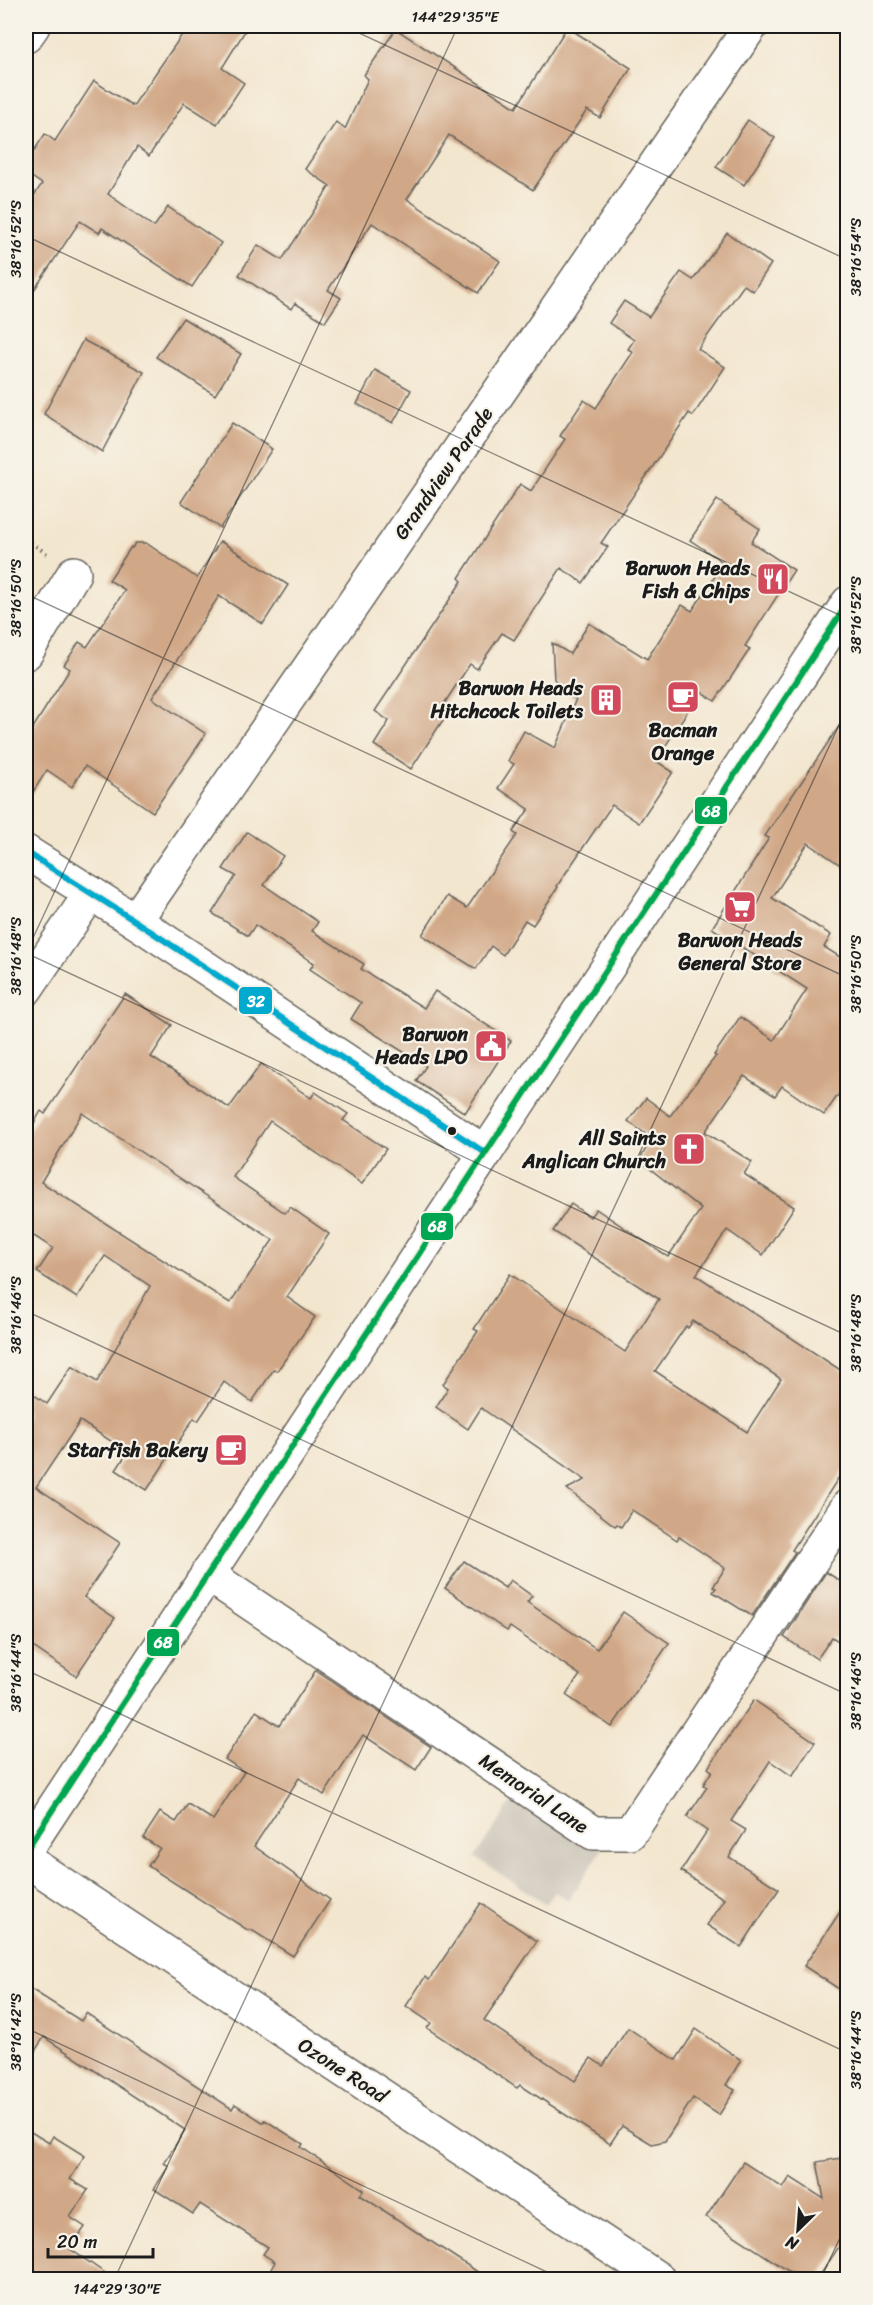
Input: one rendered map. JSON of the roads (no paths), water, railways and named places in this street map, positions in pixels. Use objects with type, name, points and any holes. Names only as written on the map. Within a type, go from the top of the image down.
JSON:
[{"type":"street","points":[[26,36],[33,26]]},
{"type":"street","name":"Grandview Parade","points":[[135,921],[751,26]]},
{"type":"street","points":[[26,653],[74,573]]},
{"type":"street","points":[[26,1850],[484,1152],[843,618]]},
{"type":"street","points":[[26,852],[135,921],[484,1152]]},
{"type":"street","points":[[26,989],[91,893]]},
{"type":"street","name":"Memorial Lane","points":[[207,1574],[593,1833],[630,1833],[848,1506]]},
{"type":"street","name":"Ozone Road","points":[[26,1860],[660,2280]]},
{"type":"place","name":"Barwon Heads Fish & Chips","points":[[773,579]]},
{"type":"place","name":"Bacman Orange","points":[[683,697]]},
{"type":"place","name":"Barwon Heads Hitchcock Toilets","points":[[606,700]]},
{"type":"place","name":"Barwon Heads General Store","points":[[740,907]]},
{"type":"place","name":"Barwon Heads LPO","points":[[491,1046]]},
{"type":"place","name":"All Saints Anglican Church","points":[[689,1149]]},
{"type":"place","name":"Starfish Bakery","points":[[231,1450]]}]
